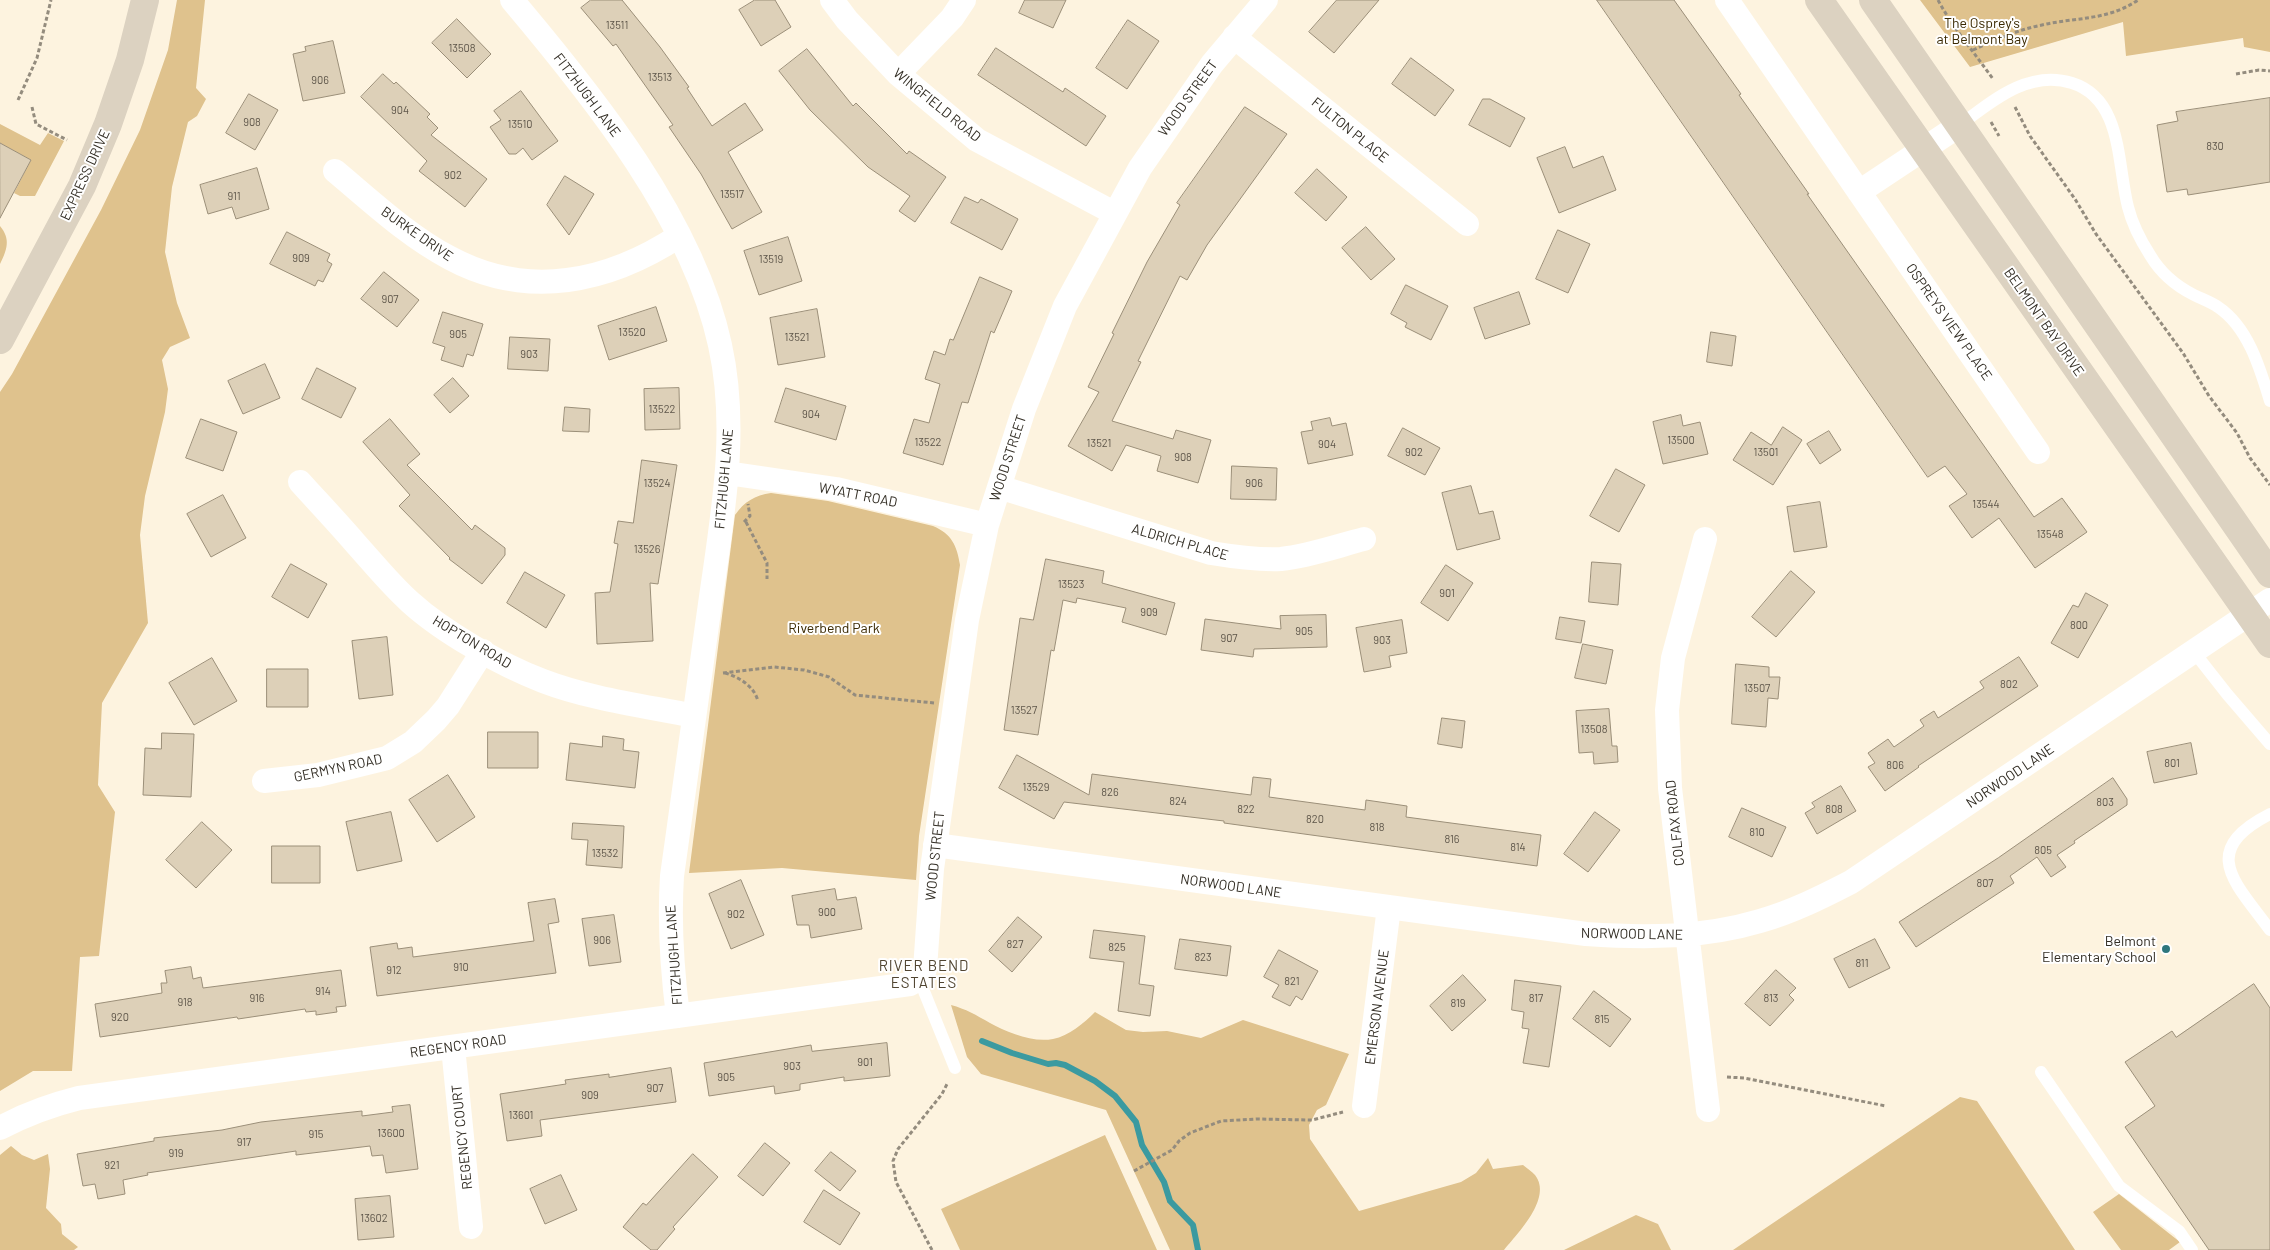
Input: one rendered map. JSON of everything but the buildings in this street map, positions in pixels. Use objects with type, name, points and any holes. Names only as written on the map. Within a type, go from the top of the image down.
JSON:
[{"type":"street","name":"EXPRESS DRIVE","points":[[0,340],[82,186],[111,115],[130,60],[145,0]]},
{"type":"street","name":"FITZHUGH LANE","points":[[512,0],[569,68],[609,123],[679,236],[701,283],[720,344],[728,404],[727,473],[670,900],[672,970],[678,1016]]},
{"type":"street","name":"WINGFIELD ROAD","points":[[832,0],[847,20],[898,74],[977,140],[1114,213]]},
{"type":"street","points":[[898,74],[952,18],[964,0]]},
{"type":"street","name":"WOOD STREET","points":[[919,979],[925,969],[935,845],[967,620],[987,525],[1024,410],[1065,306],[1140,168],[1175,115],[1234,37],[1266,0]]},
{"type":"street","name":"OSPREYS VIEW PLACE","points":[[1727,0],[2038,452]]},
{"type":"street","name":"BELMONT BAY DRIVE","points":[[1819,0],[1923,149],[2260,607],[2270,644]]},
{"type":"street","points":[[1873,0],[2270,574]]},
{"type":"street","name":"FULTON PLACE","points":[[1234,37],[1466,224]]},
{"type":"street","points":[[1859,192],[1960,125]]},
{"type":"street","name":"BURKE DRIVE","points":[[335,170],[388,215],[433,248],[474,269],[505,278],[553,282],[589,277],[624,266],[657,250],[679,236]]},
{"type":"street","name":"WYATT ROAD","points":[[727,473],[836,489],[987,525]]},
{"type":"street","name":"HOPTON ROAD","points":[[300,482],[358,545],[383,576],[412,604],[446,629],[483,651],[543,681],[617,701],[694,716]]},
{"type":"street","name":"ALDRICH PLACE","points":[[998,487],[1211,553],[1246,559],[1281,559],[1301,556],[1364,539]]},
{"type":"street","name":"COLFAX ROAD","points":[[1705,539],[1673,658],[1667,710],[1670,788],[1708,1110]]},
{"type":"street","name":"NORWOOD LANE","points":[[935,845],[1586,934],[1688,936],[1760,921],[1803,906],[1851,882],[2260,607]]},
{"type":"street","name":"GERMYN ROAD","points":[[264,781],[318,775],[387,758],[414,742],[448,706],[483,651]]},
{"type":"street","name":"EMERSON AVENUE","points":[[1364,1106],[1389,907]]},
{"type":"street","name":"REGENCY ROAD","points":[[0,1128],[50,1105],[79,1098],[910,984],[919,979]]},
{"type":"street","name":"REGENCY COURT","points":[[453,1047],[471,1227]]},
{"type":"lane","points":[[1960,125],[1998,97],[2034,82],[2067,82],[2084,88],[2095,96],[2103,106],[2110,123],[2123,172],[2128,207],[2150,256],[2175,284],[2216,305],[2234,323],[2246,340],[2260,370],[2270,401]]},
{"type":"lane","points":[[2194,652],[2270,744]]},
{"type":"lane","points":[[2270,814],[2240,836],[2229,852],[2228,864],[2234,879],[2270,930]]},
{"type":"lane","points":[[919,979],[954,1065]]},
{"type":"lane","points":[[2042,1072],[2119,1186],[2179,1231],[2192,1250]]},
{"type":"path","points":[[18,100],[37,58],[52,0]]},
{"type":"path","points":[[1938,0],[1956,31],[1993,79]]},
{"type":"path","points":[[1972,50],[2008,34],[2036,26],[2095,18],[2118,10],[2138,0]]},
{"type":"path","points":[[2236,74],[2259,70],[2270,71]]},
{"type":"path","points":[[2012,100],[2030,136],[2075,199],[2096,234],[2183,353],[2270,485]]},
{"type":"path","points":[[32,107],[36,124],[67,140]]},
{"type":"path","points":[[746,522],[767,563],[767,579]]},
{"type":"path","points":[[700,677],[774,667],[804,670],[829,677],[855,695],[954,705]]},
{"type":"path","points":[[724,673],[737,677],[749,686],[758,701]]},
{"type":"path","points":[[932,1250],[896,1182],[893,1161],[894,1154],[903,1141],[946,1088],[954,1065]]},
{"type":"path","points":[[1704,1081],[1720,1077],[1744,1078],[1886,1106]]},
{"type":"path","points":[[1134,1171],[1172,1150],[1179,1141],[1190,1133],[1221,1122],[1256,1119],[1312,1120],[1364,1106]]},
{"type":"green space","points":[[177,0],[205,0],[196,88],[206,99],[197,116],[188,122],[172,187],[165,252],[177,303],[190,338],[170,347],[162,360],[168,389],[165,412],[145,496],[140,535],[148,623],[102,703],[98,785],[115,812],[99,956],[80,957],[72,1071],[33,1071],[0,1091],[0,392],[12,374],[101,210],[140,130],[168,50]]},
{"type":"green space","name":"The Osprey's at Belmont Bay","points":[[1920,0],[2270,0],[2270,52],[2244,47],[2243,38],[2126,56],[2123,22],[1970,67]]},
{"type":"green space","points":[[0,124],[40,145],[48,133],[64,141],[35,196],[20,196],[14,193],[31,160],[0,143]]},
{"type":"green space","points":[[0,226],[6,235],[7,245],[0,264]]},
{"type":"green space","name":"Riverbend Park","points":[[771,493],[828,501],[933,526],[945,533],[955,546],[960,565],[919,836],[916,880],[782,868],[689,873],[735,515],[750,500],[760,495]]},
{"type":"green space","points":[[951,1005],[966,1010],[1012,1033],[1028,1038],[1045,1040],[1065,1035],[1081,1025],[1095,1012],[1126,1030],[1143,1032],[1167,1031],[1201,1038],[1243,1020],[1349,1054],[1326,1105],[1317,1110],[1309,1125],[1310,1139],[1359,1211],[1461,1182],[1476,1173],[1488,1158],[1493,1169],[1523,1165],[1534,1174],[1539,1184],[1540,1194],[1537,1205],[1504,1250],[1170,1250],[1106,1110],[981,1074],[967,1057]]},
{"type":"green space","points":[[1960,1097],[1977,1101],[2075,1250],[1733,1250]]},
{"type":"green space","points":[[1105,1135],[1157,1250],[960,1250],[941,1209]]},
{"type":"green space","points":[[11,1146],[22,1155],[34,1160],[48,1154],[50,1169],[46,1208],[61,1224],[62,1234],[78,1247],[74,1250],[0,1250],[0,1155]]},
{"type":"green space","points":[[2119,1194],[2180,1242],[2169,1250],[2121,1250],[2093,1212]]},
{"type":"green space","points":[[1636,1215],[1658,1224],[1671,1250],[1564,1250]]},
{"type":"waterway","points":[[982,1041],[1048,1064],[1065,1065],[1095,1081],[1115,1096],[1136,1122],[1142,1145],[1164,1182],[1170,1201],[1193,1225],[1198,1250]]},
{"type":"place","name":"Belmont Elementary School","points":[[2166,949]]},
{"type":"district","name":"RIVER BEND ESTATES","points":[[924,974]]}]
